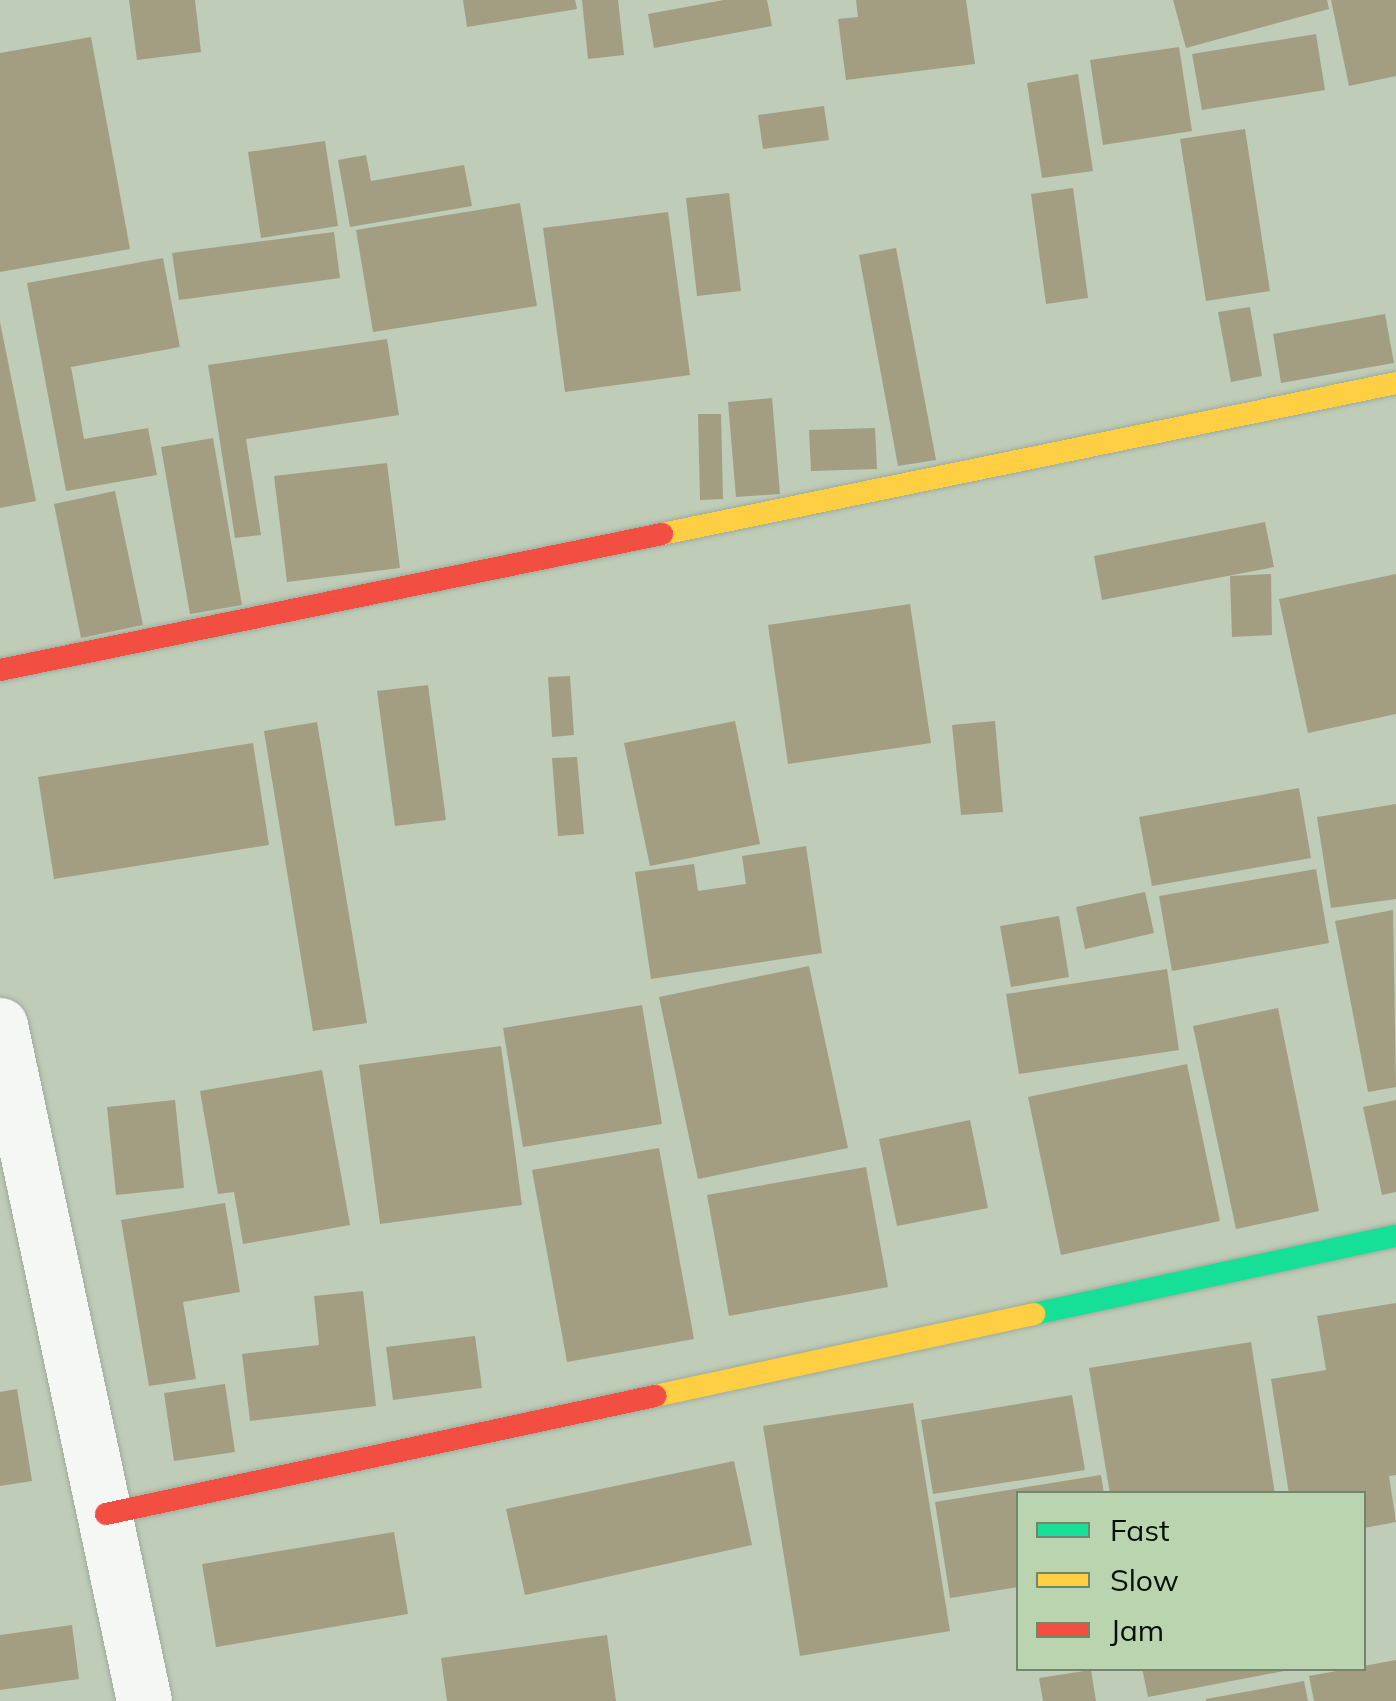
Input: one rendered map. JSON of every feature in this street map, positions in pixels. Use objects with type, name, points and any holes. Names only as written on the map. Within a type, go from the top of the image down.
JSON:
[{"type":"street","points":[[0,670],[1396,383]]},
{"type":"street","points":[[0,1025],[144,1701]]},
{"type":"street","points":[[106,1514],[1396,1236]]},
{"type":"building","points":[[129,0],[195,0],[201,52],[137,60]]},
{"type":"building","points":[[463,0],[575,0],[577,9],[467,27]]},
{"type":"building","points":[[582,0],[618,0],[624,55],[588,59]]},
{"type":"building","points":[[724,0],[767,0],[772,26],[654,48],[648,14]]},
{"type":"building","points":[[856,0],[966,0],[975,64],[846,80],[838,19],[858,17]]},
{"type":"building","points":[[1173,0],[1327,0],[1329,9],[1186,48]]},
{"type":"building","points":[[1331,0],[1396,0],[1396,76],[1349,86]]},
{"type":"building","points":[[1316,34],[1325,90],[1202,110],[1192,54]]},
{"type":"building","points":[[91,37],[130,249],[0,272],[0,53]]},
{"type":"building","points":[[1179,47],[1192,131],[1103,145],[1090,60]]},
{"type":"building","points":[[1078,74],[1093,171],[1042,178],[1027,83]]},
{"type":"building","points":[[824,106],[829,140],[763,149],[758,115]]},
{"type":"building","points":[[1245,129],[1270,291],[1206,301],[1180,139]]},
{"type":"building","points":[[325,141],[338,226],[261,238],[248,152]]},
{"type":"building","points":[[366,155],[371,181],[464,165],[472,206],[350,227],[338,160]]},
{"type":"building","points":[[1073,188],[1088,298],[1046,304],[1031,194]]},
{"type":"building","points":[[729,193],[741,291],[697,296],[686,198]]},
{"type":"building","points":[[520,203],[537,306],[373,332],[356,230]]},
{"type":"building","points":[[668,212],[690,375],[565,392],[543,228]]},
{"type":"building","points":[[334,232],[340,278],[179,300],[172,253]]},
{"type":"building","points":[[896,248],[936,460],[898,466],[859,255]]},
{"type":"building","points":[[163,258],[180,347],[71,367],[84,439],[148,428],[157,475],[66,491],[27,283]]},
{"type":"building","points":[[1250,307],[1262,376],[1231,382],[1218,312]]},
{"type":"building","points":[[1385,314],[1394,363],[1281,383],[1273,334]]},
{"type":"building","points":[[0,322],[36,501],[0,508]]},
{"type":"building","points":[[387,339],[399,415],[246,439],[261,535],[235,538],[208,365]]},
{"type":"building","points":[[772,398],[780,494],[736,497],[728,402]]},
{"type":"building","points":[[698,414],[721,414],[723,499],[700,500]]},
{"type":"building","points":[[875,428],[877,469],[811,471],[809,430]]},
{"type":"building","points":[[213,438],[242,605],[190,614],[161,447]]},
{"type":"building","points":[[387,463],[400,568],[287,582],[274,476]]},
{"type":"building","points":[[115,491],[143,625],[81,638],[54,504]]},
{"type":"building","points":[[1265,522],[1274,567],[1102,600],[1094,556]]},
{"type":"building","points":[[1271,574],[1272,635],[1232,637],[1230,576]]},
{"type":"building","points":[[1396,574],[1396,714],[1308,733],[1279,599]]},
{"type":"building","points":[[910,604],[931,743],[788,764],[768,625]]},
{"type":"building","points":[[570,676],[574,735],[552,737],[548,677]]},
{"type":"building","points":[[428,685],[446,820],[395,826],[377,691]]},
{"type":"building","points":[[735,721],[760,844],[650,866],[624,743]]},
{"type":"building","points":[[995,721],[1003,812],[961,815],[952,725]]},
{"type":"building","points":[[317,722],[367,1023],[313,1031],[264,731]]},
{"type":"building","points":[[253,743],[269,845],[54,879],[38,777]]},
{"type":"building","points":[[577,757],[584,834],[558,836],[552,758]]},
{"type":"building","points":[[1299,788],[1311,858],[1152,886],[1139,817]]},
{"type":"building","points":[[1396,804],[1396,899],[1331,908],[1317,817]]},
{"type":"building","points":[[806,846],[822,953],[651,979],[635,872],[694,864],[698,891],[746,884],[742,856]]},
{"type":"building","points":[[1316,869],[1329,943],[1172,971],[1159,896]]},
{"type":"building","points":[[1145,892],[1154,933],[1085,949],[1076,907]]},
{"type":"building","points":[[1393,910],[1396,1087],[1368,1092],[1335,921]]},
{"type":"building","points":[[1059,916],[1069,977],[1011,987],[1000,926]]},
{"type":"building","points":[[809,966],[848,1148],[698,1179],[659,997]]},
{"type":"building","points":[[1167,969],[1179,1050],[1019,1074],[1006,994]]},
{"type":"building","points":[[642,1005],[662,1124],[523,1147],[503,1028]]},
{"type":"building","points":[[1278,1008],[1319,1211],[1236,1229],[1193,1026]]},
{"type":"building","points":[[501,1046],[522,1205],[380,1224],[359,1065]]},
{"type":"building","points":[[1187,1064],[1220,1221],[1061,1255],[1028,1097]]},
{"type":"building","points":[[322,1070],[350,1225],[243,1244],[234,1192],[218,1194],[200,1091]]},
{"type":"building","points":[[175,1100],[184,1188],[116,1195],[107,1107]]},
{"type":"building","points":[[1396,1100],[1396,1192],[1382,1195],[1363,1107]]},
{"type":"building","points":[[970,1120],[988,1208],[897,1226],[879,1139]]},
{"type":"building","points":[[659,1148],[694,1339],[567,1362],[532,1170]]},
{"type":"building","points":[[866,1167],[888,1287],[729,1316],[707,1195]]},
{"type":"building","points":[[225,1203],[240,1292],[183,1302],[196,1379],[149,1386],[121,1220]]},
{"type":"building","points":[[363,1291],[376,1406],[250,1421],[242,1354],[319,1345],[314,1296]]},
{"type":"building","points":[[1396,1303],[1396,1475],[1389,1476],[1396,1522],[1366,1528],[1366,1491],[1289,1491],[1271,1379],[1326,1370],[1317,1316]]},
{"type":"building","points":[[475,1336],[482,1388],[393,1400],[386,1347]]},
{"type":"building","points":[[1251,1342],[1275,1491],[1110,1491],[1089,1368]]},
{"type":"building","points":[[225,1384],[235,1452],[174,1461],[164,1393]]},
{"type":"building","points":[[17,1389],[32,1481],[0,1486],[0,1392]]},
{"type":"building","points":[[1072,1395],[1085,1470],[933,1494],[921,1420]]},
{"type":"building","points":[[913,1403],[950,1631],[800,1656],[763,1426]]},
{"type":"building","points":[[734,1461],[752,1545],[525,1595],[506,1509]]},
{"type":"building","points":[[1101,1475],[1104,1491],[1016,1491],[1016,1587],[950,1598],[935,1502]]},
{"type":"building","points":[[394,1532],[408,1614],[216,1647],[202,1564]]},
{"type":"building","points":[[72,1625],[79,1679],[0,1690],[0,1635]]},
{"type":"building","points":[[607,1635],[616,1701],[447,1701],[441,1658]]},
{"type":"building","points":[[1396,1660],[1396,1701],[1314,1701],[1309,1676],[1366,1671],[1366,1666]]},
{"type":"building","points":[[1091,1671],[1096,1701],[1043,1701],[1039,1678]]},
{"type":"building","points":[[1143,1671],[1284,1671],[1148,1697]]},
{"type":"building","points":[[1304,1681],[1308,1701],[1206,1701],[1206,1699]]},
{"type":"traffic: fast","points":[[1034,1314],[1396,1236]]},
{"type":"traffic: slow","points":[[662,534],[1396,383]]},
{"type":"traffic: slow","points":[[655,1396],[1034,1314]]},
{"type":"traffic: jam","points":[[0,670],[662,534]]},
{"type":"traffic: jam","points":[[106,1514],[655,1396]]}]
